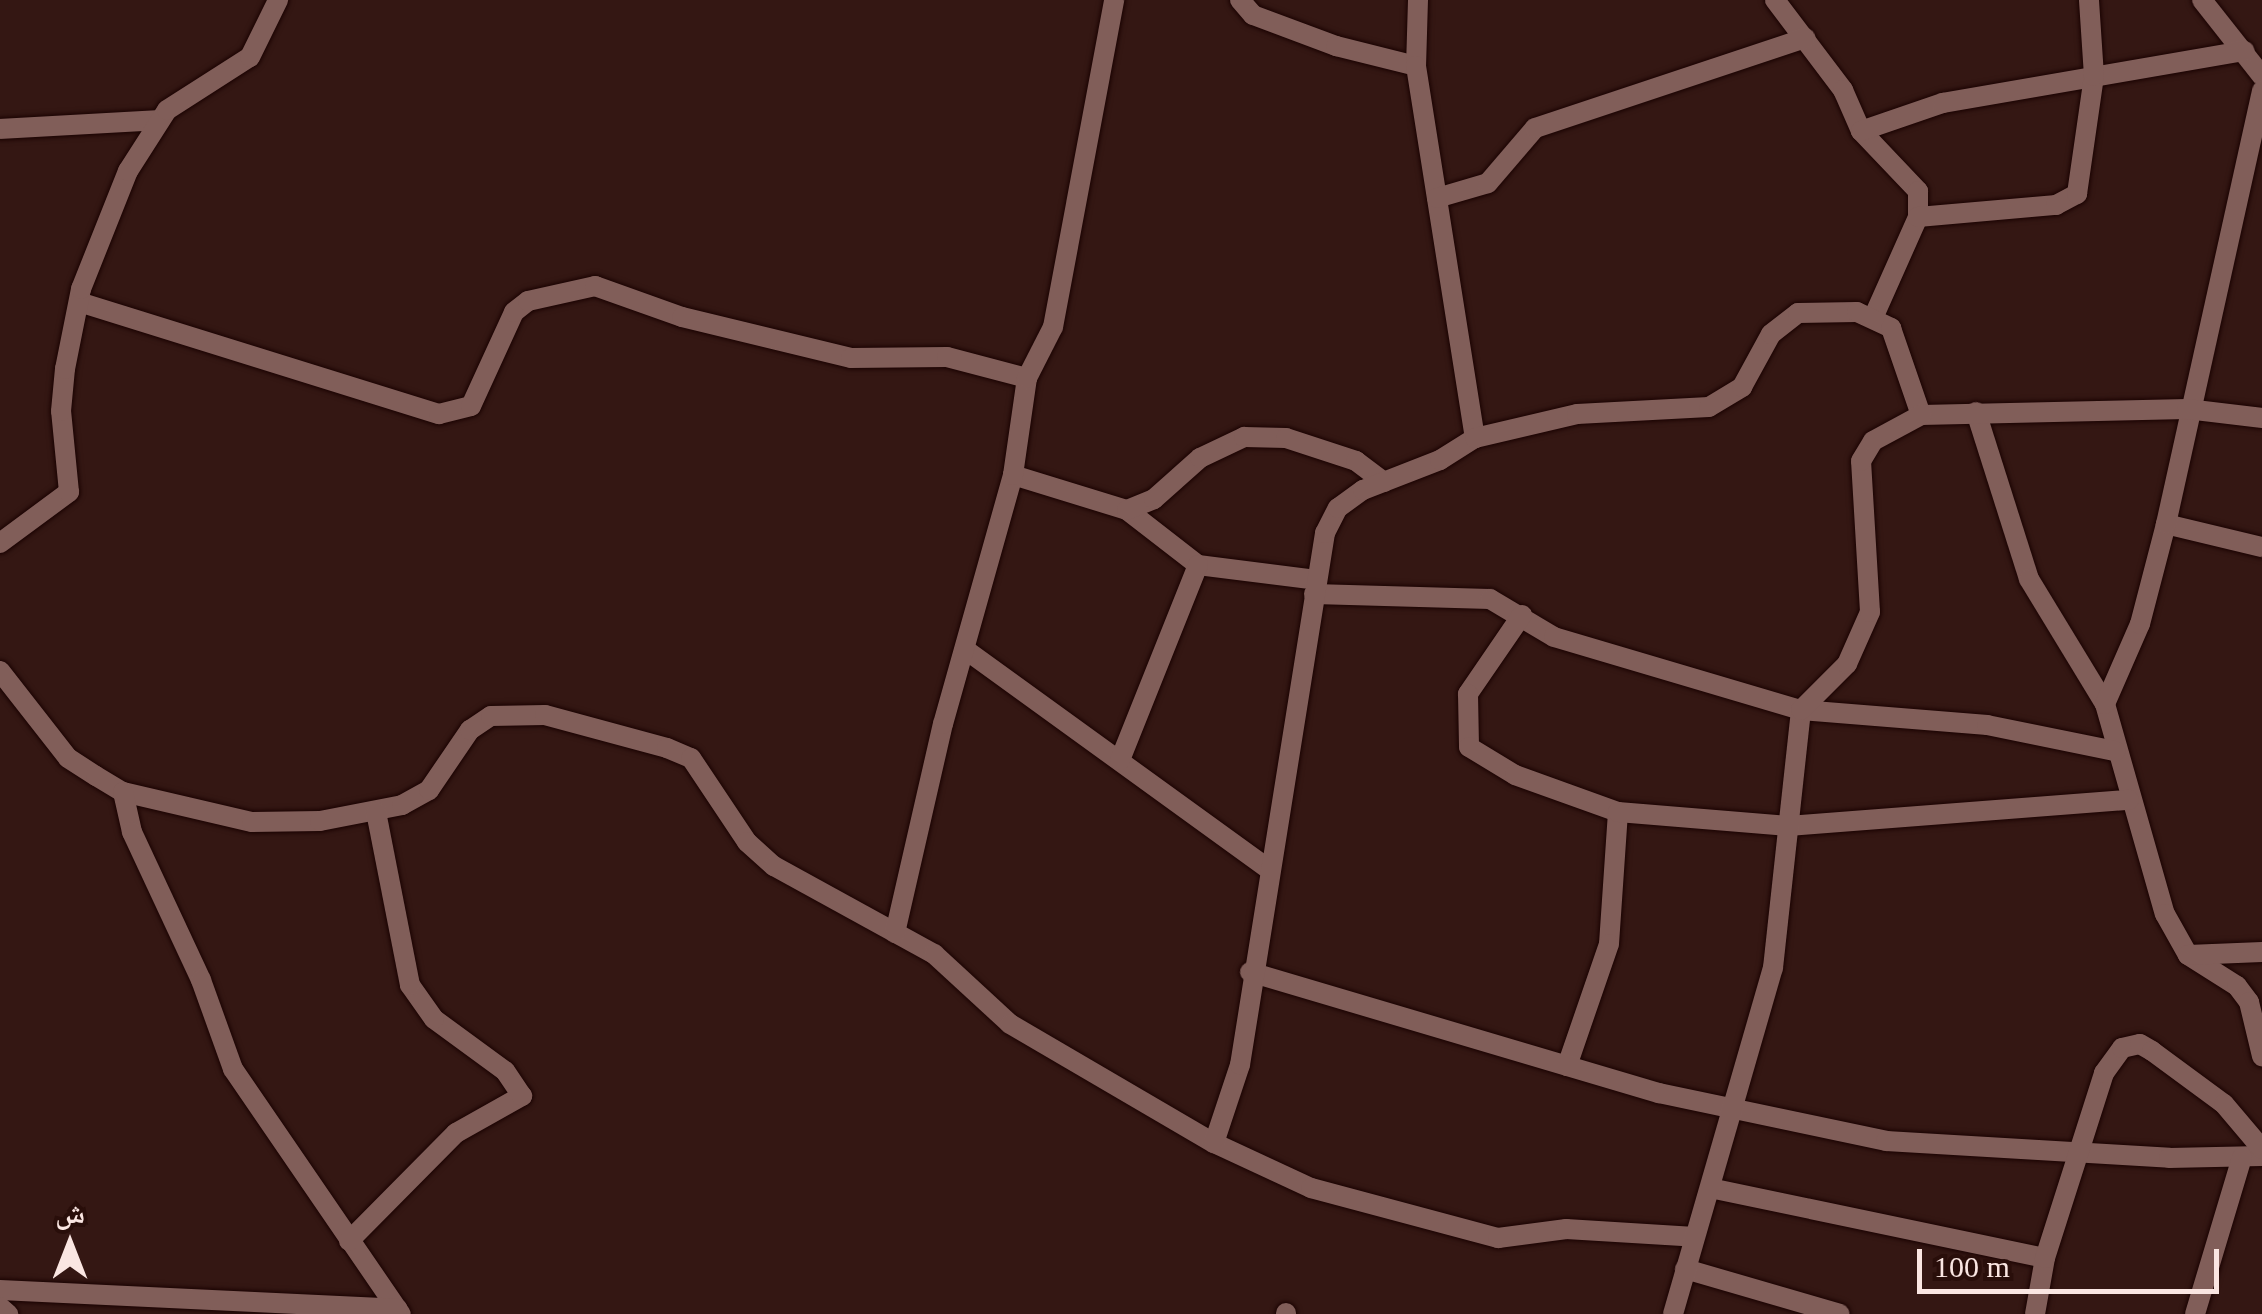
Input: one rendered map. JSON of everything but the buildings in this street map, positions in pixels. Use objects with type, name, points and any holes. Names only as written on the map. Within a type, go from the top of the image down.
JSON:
[{"type":"street","points":[[0,543],[69,492],[61,411],[79,302],[128,171],[160,120],[190,92],[250,56],[278,0]]},
{"type":"street","points":[[896,934],[1012,475],[1028,378],[1053,327],[1114,0]]},
{"type":"street","points":[[1240,0],[1252,14],[1336,46],[1416,66]]},
{"type":"street","points":[[1418,0],[1416,66],[1476,438]]},
{"type":"street","points":[[1775,0],[1805,38],[1861,131],[1918,191],[1918,217],[1874,316]]},
{"type":"street","points":[[1918,217],[2069,202],[2077,194],[2094,76],[2089,0]]},
{"type":"street","points":[[2202,0],[2262,76]]},
{"type":"street","points":[[1437,198],[1488,183],[1535,128],[1805,38]]},
{"type":"street","points":[[1861,131],[1943,103],[2244,51]]},
{"type":"street","points":[[2106,704],[2140,624],[2166,524],[2187,408],[2262,90]]},
{"type":"street","points":[[0,129],[160,120]]},
{"type":"street","points":[[79,302],[439,414],[471,406],[514,312],[528,302],[594,286],[682,317],[852,358],[948,356],[1028,378]]},
{"type":"street","points":[[1214,1143],[1240,1065],[1250,972],[1315,587],[1325,532],[1338,508],[1476,438],[1577,414],[1709,407],[1742,388],[1782,320],[1798,313],[1874,316],[1892,328],[1921,415]]},
{"type":"street","points":[[1673,1314],[1773,968],[1800,710],[1847,664],[1870,612],[1865,450],[1921,415],[2187,408],[2262,418]]},
{"type":"street","points":[[1976,412],[2029,579],[2106,704],[2128,800],[2165,914],[2188,955],[2237,986],[2256,1022],[2262,1056]]},
{"type":"street","points":[[1126,510],[1154,499],[1200,458],[1244,437],[1286,438],[1356,461],[1384,482]]},
{"type":"street","points":[[1012,475],[1126,510],[1198,565],[1315,587],[1490,599],[1522,614],[1554,638],[1800,710],[1987,726],[2115,751]]},
{"type":"street","points":[[2166,524],[2262,547]]},
{"type":"street","points":[[1120,760],[1198,565]]},
{"type":"street","points":[[1522,614],[1468,694],[1468,747],[1516,775],[1618,812],[1788,826],[2128,800]]},
{"type":"street","points":[[966,650],[1268,868]]},
{"type":"street","points":[[0,670],[68,758],[123,792],[252,822],[376,812],[428,790],[470,730],[491,716],[545,716],[692,758],[747,842],[832,902],[896,934],[978,988],[1010,1024],[1214,1143],[1311,1188],[1498,1238],[1566,1229],[1695,1237]]},
{"type":"street","points":[[123,792],[132,832],[201,980],[217,1036],[349,1241],[400,1312]]},
{"type":"street","points":[[349,1241],[456,1133],[522,1096],[504,1071],[434,1020],[410,985],[376,812]]},
{"type":"street","points":[[1567,1066],[1610,944],[1618,812]]},
{"type":"street","points":[[2188,955],[2262,952]]},
{"type":"street","points":[[1250,972],[1567,1066],[1734,1110],[1886,1141],[2080,1154],[2255,1154]]},
{"type":"street","points":[[2035,1314],[2045,1258],[2112,1058],[2140,1044],[2224,1104],[2255,1154]]},
{"type":"street","points":[[2195,1314],[2255,1154]]},
{"type":"street","points":[[1710,1188],[2045,1258]]},
{"type":"street","points":[[1686,1270],[1817,1312],[1840,1314]]},
{"type":"street","points":[[0,1290],[400,1312]]},
{"type":"street","points":[[0,1307],[8,1314]]}]
